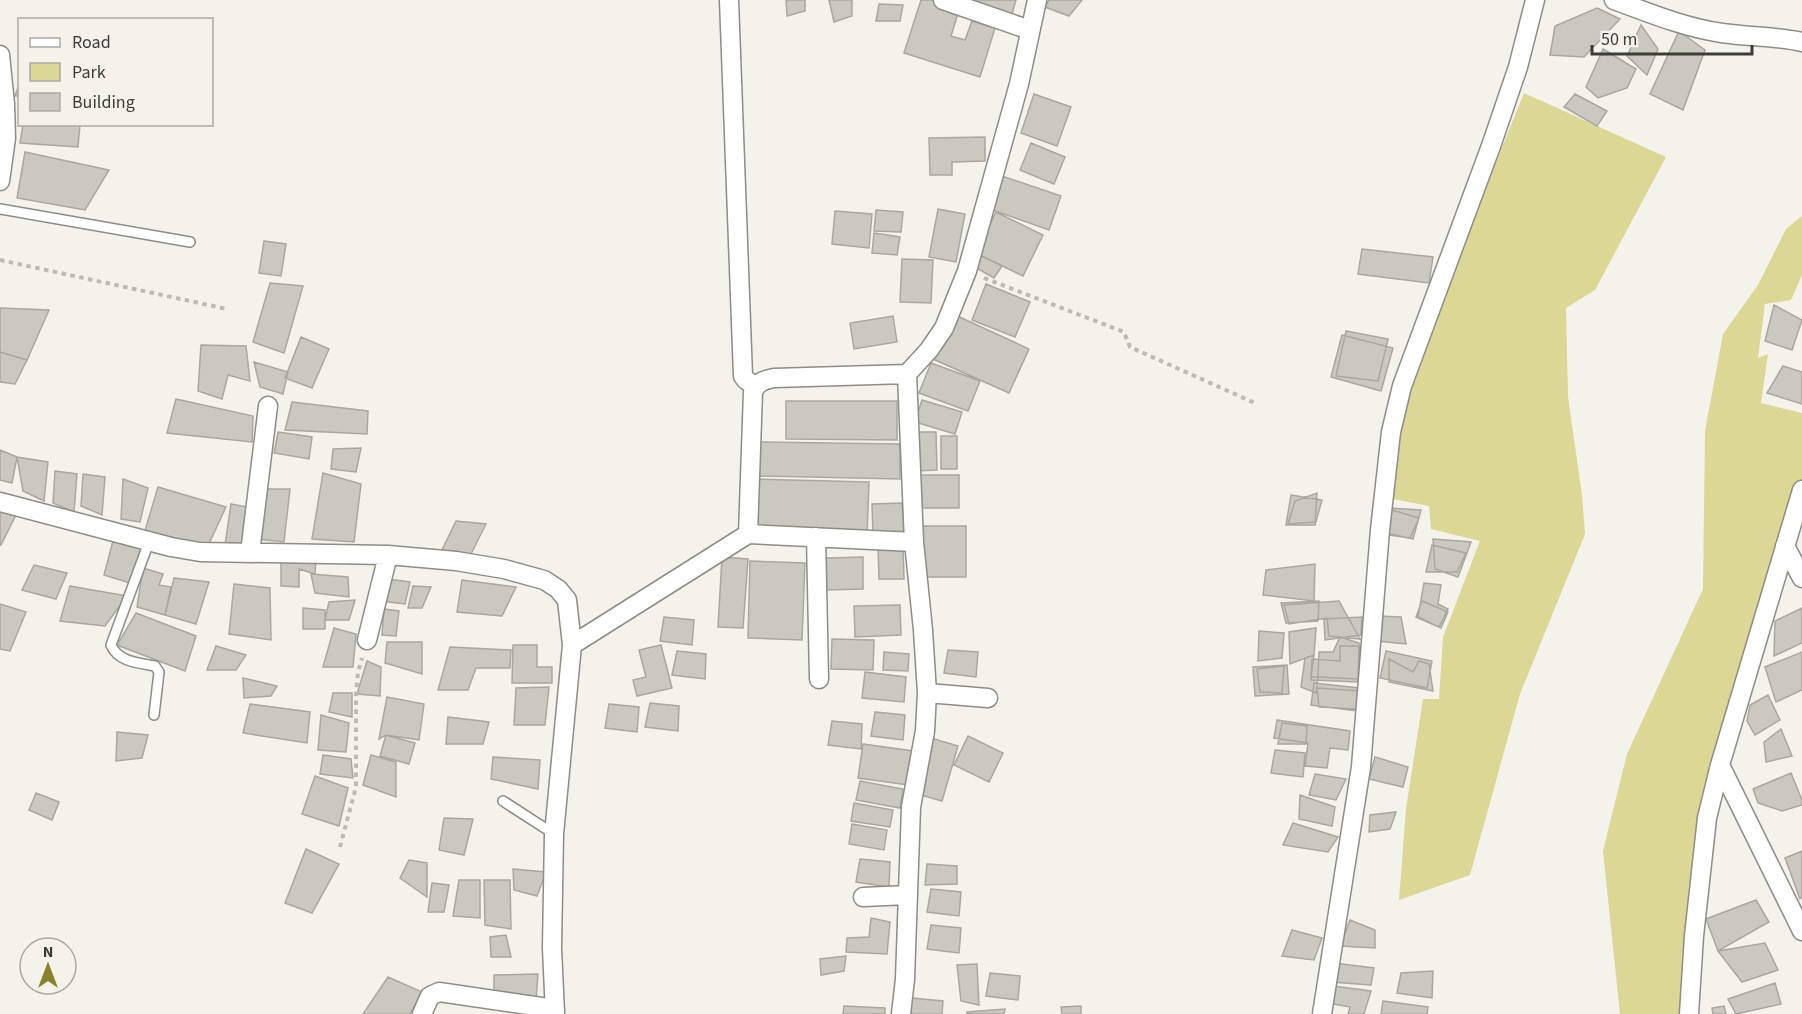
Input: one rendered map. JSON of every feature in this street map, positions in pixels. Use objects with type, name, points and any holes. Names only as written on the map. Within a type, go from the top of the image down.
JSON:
[{"type":"street","points":[[729,0],[743,376],[755,386]]},
{"type":"street","points":[[943,0],[1030,30]]},
{"type":"street","points":[[901,1014],[905,979],[911,807],[925,731],[927,693],[914,542],[907,374],[929,350],[944,328],[967,271],[1019,84],[1036,0]]},
{"type":"street","points":[[1322,1014],[1361,767],[1380,530],[1391,432],[1402,386],[1514,78],[1535,0]]},
{"type":"street","points":[[1614,0],[1668,20],[1722,33],[1760,35],[1802,42]]},
{"type":"street","points":[[0,55],[6,138],[0,181]]},
{"type":"street","points":[[748,534],[755,386],[774,378],[907,374]]},
{"type":"street","points":[[250,553],[268,406]]},
{"type":"street","points":[[1689,1014],[1694,936],[1706,830],[1720,765],[1802,490]]},
{"type":"street","points":[[0,502],[149,542],[200,552],[388,555],[456,561],[504,569],[544,580],[558,589],[567,600],[572,645],[554,834],[552,948],[555,1012],[439,992],[430,996],[422,1014]]},
{"type":"street","points":[[572,645],[748,534],[914,542]]},
{"type":"street","points":[[816,537],[819,679]]},
{"type":"street","points":[[1785,546],[1802,578]]},
{"type":"street","points":[[367,640],[388,555]]},
{"type":"street","points":[[927,693],[988,698]]},
{"type":"street","points":[[1720,765],[1802,931]]},
{"type":"street","points":[[863,897],[908,895]]},
{"type":"lane","points":[[0,209],[190,242]]},
{"type":"lane","points":[[149,542],[111,645],[115,654],[123,659],[155,666],[159,672],[154,715]]},
{"type":"lane","points":[[502,801],[554,834]]},
{"type":"path","points":[[0,260],[227,309]]},
{"type":"path","points":[[967,271],[1124,332],[1130,347],[1257,404]]},
{"type":"path","points":[[340,847],[356,787],[356,694],[358,672],[367,640]]},
{"type":"green space","points":[[1524,93],[1666,157],[1595,290],[1566,308],[1568,397],[1582,495],[1585,534],[1520,694],[1470,875],[1399,900],[1406,809],[1423,699],[1439,699],[1443,637],[1480,541],[1431,529],[1429,506],[1393,499],[1397,407]]},
{"type":"green space","points":[[1802,216],[1802,275],[1791,300],[1765,304],[1758,358],[1768,354],[1761,403],[1802,413],[1802,497],[1700,864],[1686,1014],[1620,1014],[1603,851],[1627,754],[1703,589],[1705,431],[1723,334],[1758,285],[1786,229]]},
{"type":"building","points":[[786,0],[805,0],[805,11],[787,16]]},
{"type":"building","points":[[829,0],[852,0],[852,16],[834,22]]},
{"type":"building","points":[[921,0],[937,0],[960,7],[951,36],[965,40],[972,21],[995,28],[980,77],[904,53]]},
{"type":"building","points":[[960,0],[1016,0],[1012,14]]},
{"type":"building","points":[[1049,0],[1082,0],[1069,16],[1045,7]]},
{"type":"building","points":[[879,4],[903,5],[900,21],[876,21]]},
{"type":"building","points":[[1597,8],[1620,19],[1584,57],[1550,55],[1555,26]]},
{"type":"building","points":[[1641,25],[1658,49],[1647,75],[1627,56]]},
{"type":"building","points":[[1679,31],[1705,50],[1683,110],[1650,94]]},
{"type":"building","points":[[1603,49],[1636,69],[1627,88],[1598,98],[1586,87]]},
{"type":"building","points":[[1034,94],[1071,107],[1057,146],[1021,133]]},
{"type":"building","points":[[1575,94],[1607,111],[1597,126],[1564,107]]},
{"type":"building","points":[[23,126],[80,126],[78,147],[20,143]]},
{"type":"building","points":[[985,137],[985,161],[952,162],[952,175],[930,175],[929,138]]},
{"type":"building","points":[[1031,143],[1065,157],[1054,184],[1020,170]]},
{"type":"building","points":[[25,152],[109,170],[85,210],[17,198]]},
{"type":"building","points":[[999,175],[1061,196],[1049,230],[987,208]]},
{"type":"building","points":[[938,209],[965,214],[956,262],[929,257]]},
{"type":"building","points":[[876,210],[903,212],[901,232],[874,231]]},
{"type":"building","points":[[835,211],[872,214],[869,248],[832,244]]},
{"type":"building","points":[[996,212],[1043,235],[1023,276],[976,253]]},
{"type":"building","points":[[874,233],[900,237],[897,255],[872,253]]},
{"type":"building","points":[[264,241],[286,244],[281,276],[259,273]]},
{"type":"building","points":[[1362,249],[1433,257],[1429,283],[1358,274]]},
{"type":"building","points":[[976,253],[1002,266],[994,278],[971,265]]},
{"type":"building","points":[[902,259],[933,260],[931,303],[900,302]]},
{"type":"building","points":[[270,283],[303,286],[284,353],[253,342]]},
{"type":"building","points":[[986,284],[1030,302],[1015,337],[972,320]]},
{"type":"building","points":[[1774,305],[1802,320],[1792,350],[1765,341]]},
{"type":"building","points":[[0,308],[49,310],[27,360],[0,352]]},
{"type":"building","points":[[953,314],[1029,349],[1009,393],[933,359]]},
{"type":"building","points":[[893,316],[897,342],[854,349],[850,323]]},
{"type":"building","points":[[1346,331],[1388,339],[1378,381],[1336,376]]},
{"type":"building","points":[[1342,335],[1393,348],[1381,391],[1331,377]]},
{"type":"building","points":[[301,337],[329,349],[312,388],[285,378]]},
{"type":"building","points":[[201,345],[246,346],[250,381],[228,375],[222,399],[198,391]]},
{"type":"building","points":[[0,352],[27,360],[15,384],[0,382]]},
{"type":"building","points":[[254,362],[288,372],[283,394],[260,387]]},
{"type":"building","points":[[931,363],[980,381],[968,411],[919,393]]},
{"type":"building","points":[[1783,366],[1802,372],[1802,404],[1767,393]]},
{"type":"building","points":[[176,399],[253,416],[252,442],[167,433]]},
{"type":"building","points":[[922,400],[962,412],[955,434],[915,422]]},
{"type":"building","points":[[786,401],[897,401],[897,440],[786,439]]},
{"type":"building","points":[[292,402],[368,411],[367,434],[285,430]]},
{"type":"building","points":[[278,432],[312,437],[309,459],[274,453]]},
{"type":"building","points":[[916,432],[936,432],[937,470],[916,471]]},
{"type":"building","points":[[941,436],[957,436],[957,469],[941,469]]},
{"type":"building","points":[[759,442],[900,444],[900,479],[758,476]]},
{"type":"building","points":[[361,448],[356,472],[331,469],[333,449]]},
{"type":"building","points":[[0,450],[17,457],[12,483],[0,480]]},
{"type":"building","points":[[17,457],[48,462],[44,501],[23,491]]},
{"type":"building","points":[[55,471],[77,474],[74,512],[53,503]]},
{"type":"building","points":[[323,473],[361,484],[354,542],[312,539]]},
{"type":"building","points":[[83,474],[105,477],[102,515],[81,506]]},
{"type":"building","points":[[918,475],[959,475],[959,508],[918,508]]},
{"type":"building","points":[[123,479],[148,488],[140,522],[121,519]]},
{"type":"building","points":[[757,479],[869,482],[867,535],[755,531]]},
{"type":"building","points":[[158,487],[226,507],[206,550],[144,534]]},
{"type":"building","points":[[268,489],[290,489],[284,542],[257,539]]},
{"type":"building","points":[[1317,493],[1315,522],[1288,524],[1295,501]]},
{"type":"building","points":[[1291,495],[1322,500],[1315,525],[1286,525]]},
{"type":"building","points":[[902,503],[904,534],[873,535],[872,504]]},
{"type":"building","points":[[231,504],[253,508],[247,545],[225,545]]},
{"type":"building","points":[[1385,508],[1419,518],[1410,538],[1382,534]]},
{"type":"building","points":[[1389,508],[1421,510],[1413,539],[1386,533]]},
{"type":"building","points":[[0,509],[17,513],[1,545],[0,545]]},
{"type":"building","points":[[456,521],[486,524],[471,554],[440,554]]},
{"type":"building","points":[[922,526],[966,526],[966,577],[923,577]]},
{"type":"building","points":[[1433,539],[1471,542],[1458,577],[1435,569]]},
{"type":"building","points":[[113,541],[142,549],[130,583],[104,575]]},
{"type":"building","points":[[1432,545],[1466,553],[1457,572],[1426,572]]},
{"type":"building","points":[[903,546],[904,579],[879,579],[878,547]]},
{"type":"building","points":[[281,557],[316,558],[315,574],[299,569],[299,587],[281,586]]},
{"type":"building","points":[[722,557],[748,559],[743,628],[718,627]]},
{"type":"building","points":[[863,557],[863,589],[826,590],[826,558]]},
{"type":"building","points":[[750,561],[805,563],[802,640],[748,638]]},
{"type":"building","points":[[1315,564],[1314,601],[1263,595],[1266,570]]},
{"type":"building","points":[[34,565],[67,573],[56,599],[22,590]]},
{"type":"building","points":[[143,568],[163,574],[159,585],[171,587],[165,615],[137,607]]},
{"type":"building","points":[[311,574],[348,577],[349,597],[315,593]]},
{"type":"building","points":[[174,578],[209,582],[196,624],[165,615]]},
{"type":"building","points":[[387,579],[410,582],[405,604],[381,601]]},
{"type":"building","points":[[462,580],[516,587],[502,616],[457,612]]},
{"type":"building","points":[[1424,583],[1441,585],[1438,604],[1448,609],[1439,627],[1418,617]]},
{"type":"building","points":[[234,584],[270,588],[271,640],[229,634]]},
{"type":"building","points":[[70,586],[127,596],[105,626],[60,621]]},
{"type":"building","points":[[413,586],[431,587],[422,608],[408,608]]},
{"type":"building","points":[[355,600],[349,620],[325,620],[329,602]]},
{"type":"building","points":[[1319,601],[1318,621],[1286,623],[1281,603]]},
{"type":"building","points":[[1339,601],[1360,639],[1329,636],[1327,618],[1289,624],[1284,605]]},
{"type":"building","points":[[1422,601],[1448,612],[1441,628],[1416,617]]},
{"type":"building","points":[[0,604],[26,612],[10,651],[0,649]]},
{"type":"building","points":[[900,605],[901,635],[855,637],[854,606]]},
{"type":"building","points":[[303,608],[325,610],[325,629],[303,629]]},
{"type":"building","points":[[1802,608],[1802,643],[1774,656],[1775,621]]},
{"type":"building","points":[[384,609],[399,611],[396,636],[382,635]]},
{"type":"building","points":[[136,613],[196,636],[185,671],[117,645]]},
{"type":"building","points":[[1378,616],[1401,617],[1406,644],[1377,641]]},
{"type":"building","points":[[664,617],[694,620],[692,645],[660,641]]},
{"type":"building","points":[[1362,617],[1361,635],[1325,640],[1324,619]]},
{"type":"building","points":[[334,628],[356,634],[353,667],[323,667]]},
{"type":"building","points":[[1316,628],[1314,655],[1290,664],[1289,632]]},
{"type":"building","points":[[1259,631],[1284,633],[1282,658],[1258,661]]},
{"type":"building","points":[[1340,637],[1359,643],[1358,679],[1318,677],[1319,652],[1333,652]]},
{"type":"building","points":[[832,639],[874,640],[873,670],[831,669]]},
{"type":"building","points":[[387,642],[422,642],[422,674],[385,663]]},
{"type":"building","points":[[513,645],[537,645],[537,667],[552,667],[552,683],[512,683]]},
{"type":"building","points":[[661,645],[672,688],[637,696],[633,680],[646,677],[639,650]]},
{"type":"building","points":[[216,646],[246,655],[236,670],[207,670]]},
{"type":"building","points":[[1340,646],[1360,646],[1358,682],[1311,680],[1312,659],[1340,661]]},
{"type":"building","points":[[450,647],[511,650],[510,668],[476,668],[468,690],[438,690]]},
{"type":"building","points":[[948,650],[978,652],[976,677],[944,673]]},
{"type":"building","points":[[677,651],[706,654],[705,679],[672,675]]},
{"type":"building","points":[[1386,651],[1432,661],[1427,688],[1380,678]]},
{"type":"building","points":[[884,652],[909,654],[908,671],[883,670]]},
{"type":"building","points":[[1802,652],[1802,690],[1776,702],[1765,667]]},
{"type":"building","points":[[1314,655],[1311,677],[1318,677],[1316,693],[1301,687],[1305,658]]},
{"type":"building","points":[[1389,659],[1413,672],[1419,661],[1429,664],[1433,691],[1389,682]]},
{"type":"building","points":[[367,661],[381,667],[380,696],[357,694]]},
{"type":"building","points":[[1287,665],[1289,694],[1255,696],[1253,667]]},
{"type":"building","points":[[1284,666],[1282,693],[1260,692],[1257,669]]},
{"type":"building","points":[[865,672],[906,677],[904,702],[862,698]]},
{"type":"building","points":[[243,678],[277,686],[271,696],[244,698]]},
{"type":"building","points":[[1314,683],[1359,688],[1357,711],[1311,705]]},
{"type":"building","points":[[549,687],[545,725],[514,725],[516,688]]},
{"type":"building","points":[[1317,688],[1360,691],[1357,709],[1319,707]]},
{"type":"building","points":[[333,693],[352,693],[352,717],[329,712]]},
{"type":"building","points":[[1768,695],[1780,720],[1755,735],[1747,721],[1750,705]]},
{"type":"building","points":[[387,697],[424,704],[419,740],[386,735],[379,739]]},
{"type":"building","points":[[650,703],[679,706],[678,731],[645,727]]},
{"type":"building","points":[[250,704],[310,712],[307,743],[243,733]]},
{"type":"building","points":[[609,704],[639,707],[637,732],[605,728]]},
{"type":"building","points":[[875,712],[905,715],[903,740],[871,736]]},
{"type":"building","points":[[321,715],[349,723],[346,752],[318,750]]},
{"type":"building","points":[[448,717],[489,722],[483,744],[446,744]]},
{"type":"building","points":[[1277,720],[1350,731],[1348,750],[1330,748],[1327,768],[1305,766],[1308,743],[1274,738]]},
{"type":"building","points":[[832,721],[862,724],[861,749],[828,745]]},
{"type":"building","points":[[1282,723],[1307,726],[1306,744],[1278,744]]},
{"type":"building","points":[[1781,729],[1792,756],[1766,762],[1764,742]]},
{"type":"building","points":[[117,732],[148,735],[142,758],[116,761]]},
{"type":"building","points":[[386,735],[415,743],[409,764],[380,756]]},
{"type":"building","points":[[968,736],[1003,753],[989,782],[954,765]]},
{"type":"building","points":[[931,738],[958,746],[942,801],[914,793]]},
{"type":"building","points":[[863,744],[913,751],[908,785],[858,778]]},
{"type":"building","points":[[1275,750],[1305,753],[1303,777],[1271,773]]},
{"type":"building","points":[[323,755],[351,759],[353,778],[320,774]]},
{"type":"building","points":[[371,755],[396,762],[396,797],[363,785]]},
{"type":"building","points":[[493,757],[540,760],[538,789],[491,779]]},
{"type":"building","points":[[1375,757],[1408,767],[1403,787],[1369,779]]},
{"type":"building","points":[[1791,773],[1802,805],[1782,811],[1758,803],[1753,789]]},
{"type":"building","points":[[1315,774],[1346,779],[1336,800],[1309,795]]},
{"type":"building","points":[[315,776],[348,788],[339,826],[302,814]]},
{"type":"building","points":[[860,781],[903,789],[900,808],[856,800]]},
{"type":"building","points":[[36,793],[59,802],[52,820],[29,810]]},
{"type":"building","points":[[1300,795],[1335,807],[1332,826],[1299,819]]},
{"type":"building","points":[[854,803],[893,810],[890,827],[851,821]]},
{"type":"building","points":[[1396,812],[1390,829],[1369,832],[1370,815]]},
{"type":"building","points":[[444,818],[473,819],[464,855],[439,850]]},
{"type":"building","points":[[1293,823],[1338,837],[1328,852],[1283,845]]},
{"type":"building","points":[[852,824],[887,830],[884,850],[849,844]]},
{"type":"building","points":[[306,849],[339,864],[312,913],[285,903]]},
{"type":"building","points":[[1802,851],[1802,897],[1800,899],[1785,858]]},
{"type":"building","points":[[860,859],[890,862],[889,887],[856,882]]},
{"type":"building","points":[[409,860],[427,863],[427,897],[400,878]]},
{"type":"building","points":[[927,864],[957,866],[957,884],[925,885]]},
{"type":"building","points":[[513,869],[546,872],[537,896],[514,890]]},
{"type":"building","points":[[459,880],[480,880],[480,918],[453,916]]},
{"type":"building","points":[[484,880],[510,880],[511,929],[485,925]]},
{"type":"building","points":[[432,883],[449,885],[444,912],[428,912]]},
{"type":"building","points":[[931,889],[961,892],[959,916],[927,912]]},
{"type":"building","points":[[1756,900],[1769,922],[1718,951],[1706,919]]},
{"type":"building","points":[[871,918],[890,922],[887,954],[846,952],[847,938],[869,937]]},
{"type":"building","points":[[1350,920],[1375,930],[1375,948],[1340,946]]},
{"type":"building","points":[[931,925],[961,928],[959,953],[927,949]]},
{"type":"building","points":[[1292,930],[1322,938],[1314,960],[1282,956]]},
{"type":"building","points":[[506,935],[511,957],[491,957],[490,937]]},
{"type":"building","points":[[1765,943],[1778,970],[1742,982],[1718,951]]},
{"type":"building","points":[[846,956],[844,971],[821,975],[820,959]]},
{"type":"building","points":[[1334,963],[1374,968],[1371,985],[1331,982]]},
{"type":"building","points":[[977,964],[979,1005],[961,1001],[957,965]]},
{"type":"building","points":[[1433,971],[1432,998],[1397,993],[1401,973]]},
{"type":"building","points":[[990,973],[1020,976],[1018,1000],[986,996]]},
{"type":"building","points":[[538,974],[536,1001],[494,999],[494,975]]},
{"type":"building","points":[[388,977],[422,992],[410,1014],[363,1014]]},
{"type":"building","points":[[1775,983],[1781,1004],[1736,1014],[1728,999]]},
{"type":"building","points":[[1333,986],[1371,991],[1364,1014],[1348,1014],[1350,1007],[1327,1003]]},
{"type":"building","points":[[912,998],[943,1001],[942,1014],[910,1014]]},
{"type":"building","points":[[1383,1001],[1428,1007],[1427,1014],[1381,1014]]},
{"type":"building","points":[[844,1006],[885,1008],[885,1014],[843,1014]]},
{"type":"building","points":[[1081,1006],[1081,1014],[1062,1014],[1061,1007]]},
{"type":"building","points":[[1724,1006],[1726,1014],[1713,1014],[1712,1008]]},
{"type":"building","points":[[1005,1009],[1004,1014],[967,1014],[967,1012]]}]
